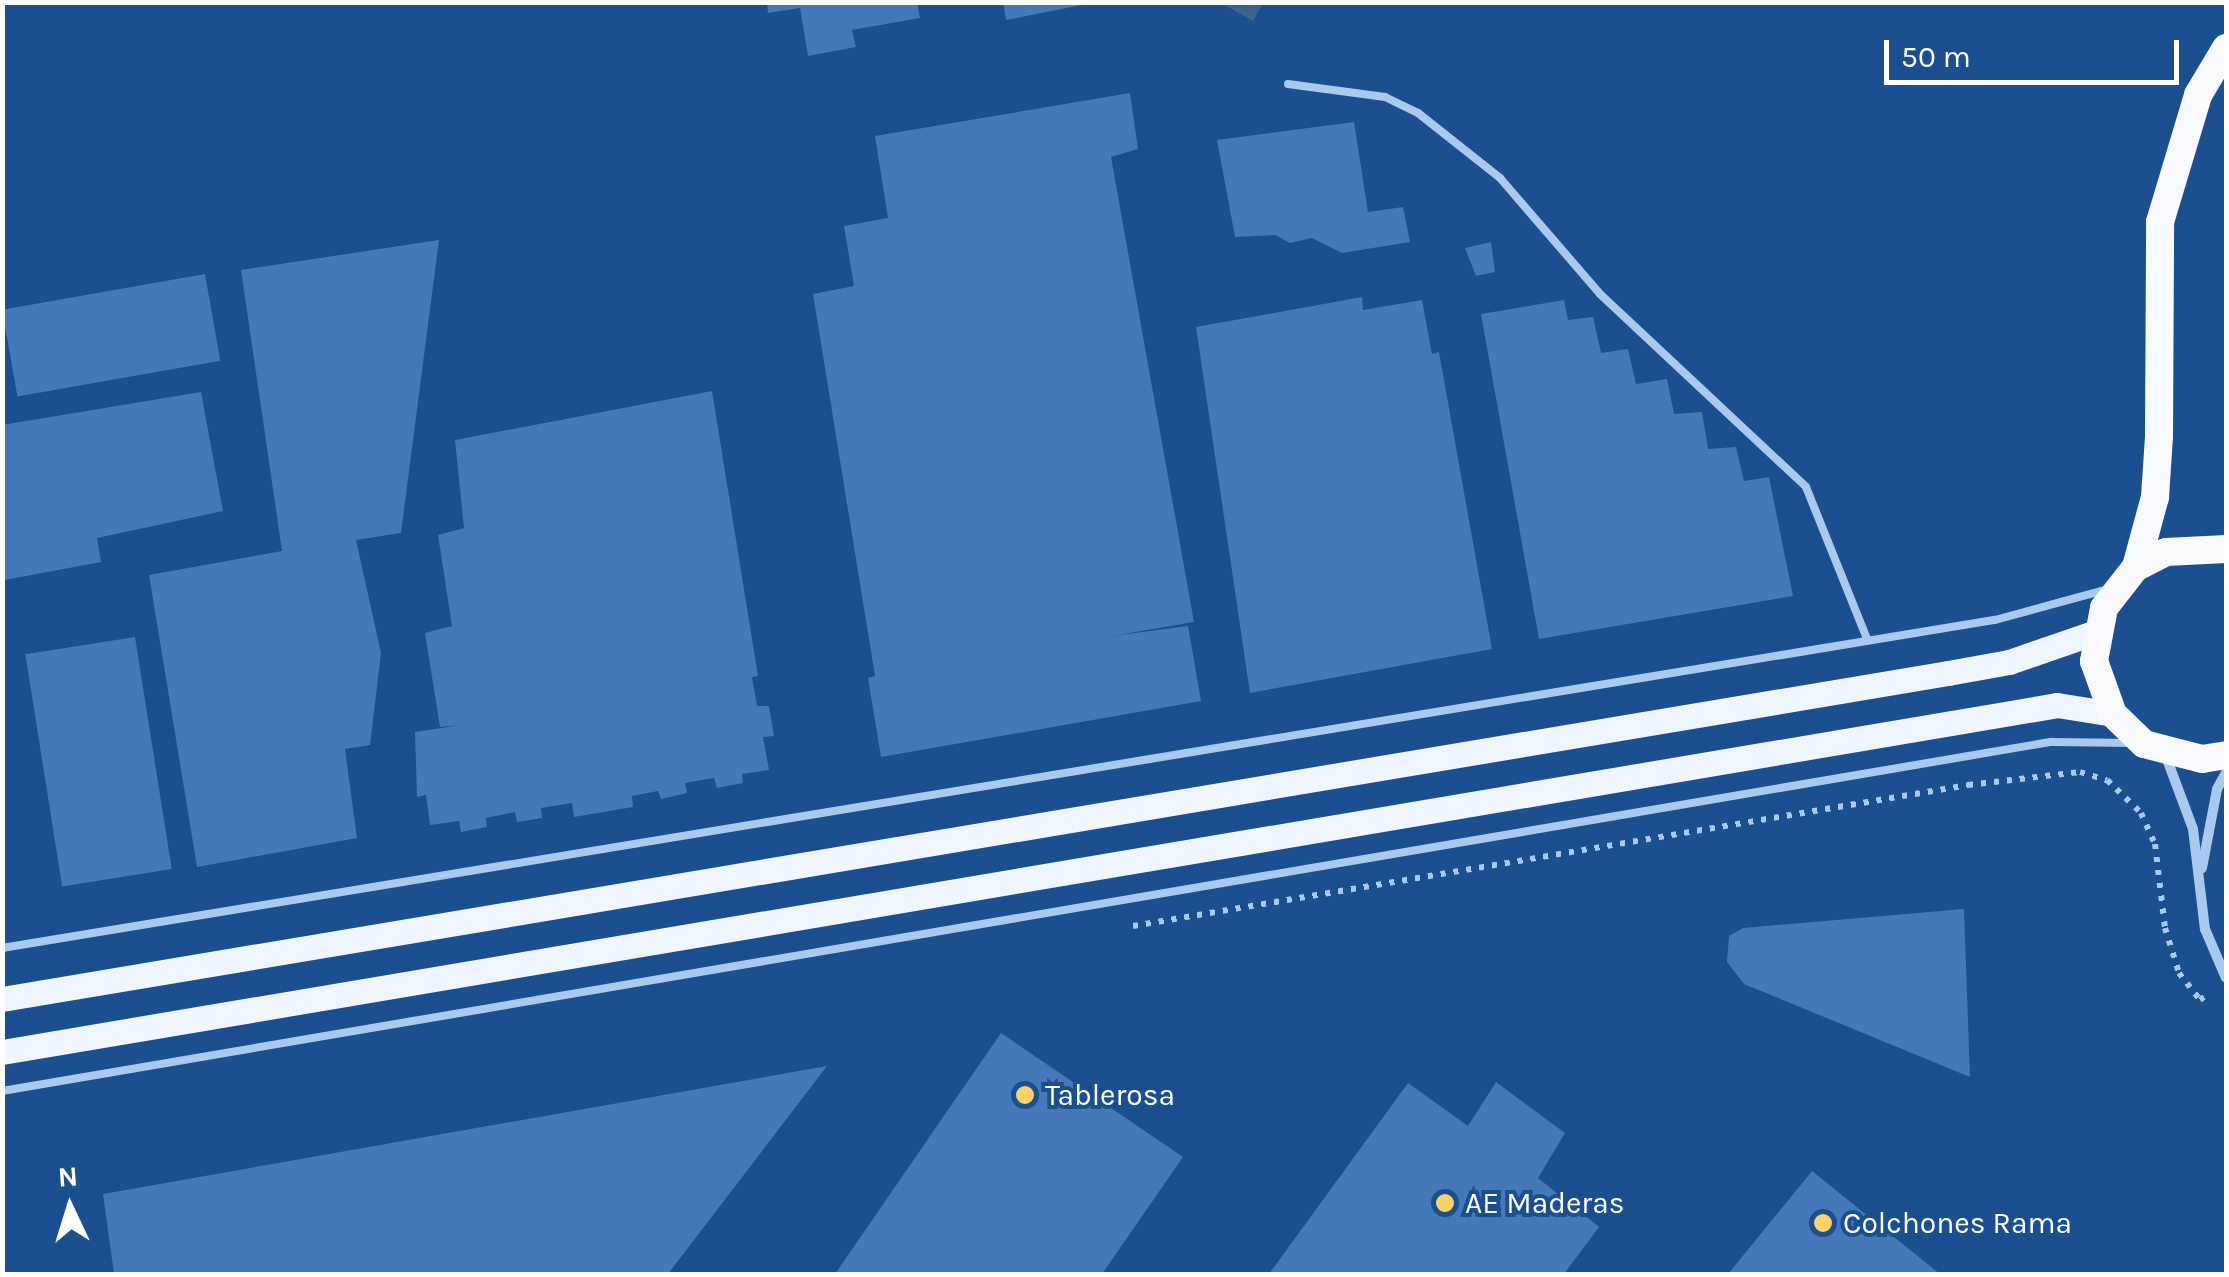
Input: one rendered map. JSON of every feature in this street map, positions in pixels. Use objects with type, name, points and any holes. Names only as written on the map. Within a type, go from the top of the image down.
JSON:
[{"type":"highway","points":[[2226,48],[2198,95],[2160,222],[2160,437],[2155,497],[2127,577],[2096,632],[2094,661],[2113,714],[2155,748],[2202,759],[2226,755]]},
{"type":"highway","points":[[2127,577],[2166,552],[2226,550]]},
{"type":"main road","points":[[2,999],[1963,670],[2045,652],[2096,632]]},
{"type":"main road","points":[[2,1052],[2057,705],[2113,714]]},
{"type":"street","points":[[2155,748],[2192,829],[2205,929],[2226,978]]},
{"type":"street","points":[[2200,878],[2208,822],[2226,773]]},
{"type":"lane","points":[[1288,84],[1385,96],[1418,113],[1500,178],[1600,294],[1806,487],[1867,639]]},
{"type":"lane","points":[[3,948],[1994,620],[2127,577]]},
{"type":"lane","points":[[2,1091],[2051,742],[2155,748]]},
{"type":"path","points":[[1122,928],[1968,785],[2080,772],[2108,780],[2141,812],[2154,844],[2164,928],[2178,973],[2200,1000],[2214,990]]},
{"type":"water","points":[[1221,3],[1263,3],[1253,21]]},
{"type":"building","points":[[767,2],[917,2],[920,18],[852,30],[856,47],[808,56],[800,8],[768,13]]},
{"type":"building","points":[[1003,2],[1087,2],[1087,4],[1006,20]]},
{"type":"building","points":[[1130,93],[1138,149],[1111,157],[1194,622],[1112,636],[1188,626],[1201,701],[881,757],[868,678],[875,676],[813,294],[854,286],[844,226],[888,218],[875,136]]},
{"type":"building","points":[[1354,122],[1368,212],[1403,207],[1410,242],[1342,253],[1312,238],[1290,243],[1275,235],[1235,237],[1217,140]]},
{"type":"building","points":[[439,240],[401,533],[356,540],[381,653],[370,745],[345,749],[357,838],[197,867],[149,575],[282,551],[241,270]]},
{"type":"building","points":[[1491,242],[1495,272],[1476,276],[1465,248]]},
{"type":"building","points":[[205,274],[220,361],[17,396],[2,310]]},
{"type":"building","points":[[1362,297],[1363,310],[1422,300],[1432,354],[1439,352],[1492,649],[1250,693],[1196,327]]},
{"type":"building","points":[[1564,300],[1568,320],[1593,317],[1601,353],[1628,349],[1636,384],[1667,379],[1674,414],[1702,412],[1708,449],[1736,447],[1744,481],[1769,477],[1793,596],[1539,639],[1481,314]]},
{"type":"building","points":[[712,391],[758,676],[752,677],[757,706],[769,706],[774,736],[763,737],[769,770],[742,774],[743,783],[717,788],[714,778],[685,783],[687,793],[661,799],[658,791],[632,796],[633,807],[574,817],[572,803],[541,808],[542,818],[517,822],[515,812],[486,818],[487,827],[461,832],[459,821],[430,825],[426,795],[417,797],[415,732],[461,725],[440,727],[425,633],[452,626],[438,535],[464,528],[455,440]]},
{"type":"building","points":[[201,392],[223,511],[97,538],[101,562],[5,580],[2,425]]},
{"type":"building","points":[[135,637],[172,869],[62,886],[25,654]]},
{"type":"building","points":[[1964,909],[1970,1077],[1744,984],[1727,962],[1729,936],[1743,928]]},
{"type":"building","name":"Tablerosa","points":[[1001,1033],[1183,1157],[1102,1274],[835,1274]]},
{"type":"building","points":[[827,1066],[668,1274],[114,1274],[103,1194]]},
{"type":"building","name":"AE Maderas","points":[[1496,1082],[1565,1133],[1538,1178],[1599,1227],[1564,1274],[1269,1274],[1408,1083],[1468,1126]]},
{"type":"building","name":"Colchones Rama","points":[[1812,1171],[1940,1274],[1728,1274]]},
{"type":"place","name":"Tablerosa","points":[[1025,1095]]},
{"type":"place","name":"AE Maderas","points":[[1445,1203]]},
{"type":"place","name":"Colchones Rama","points":[[1823,1223]]}]
